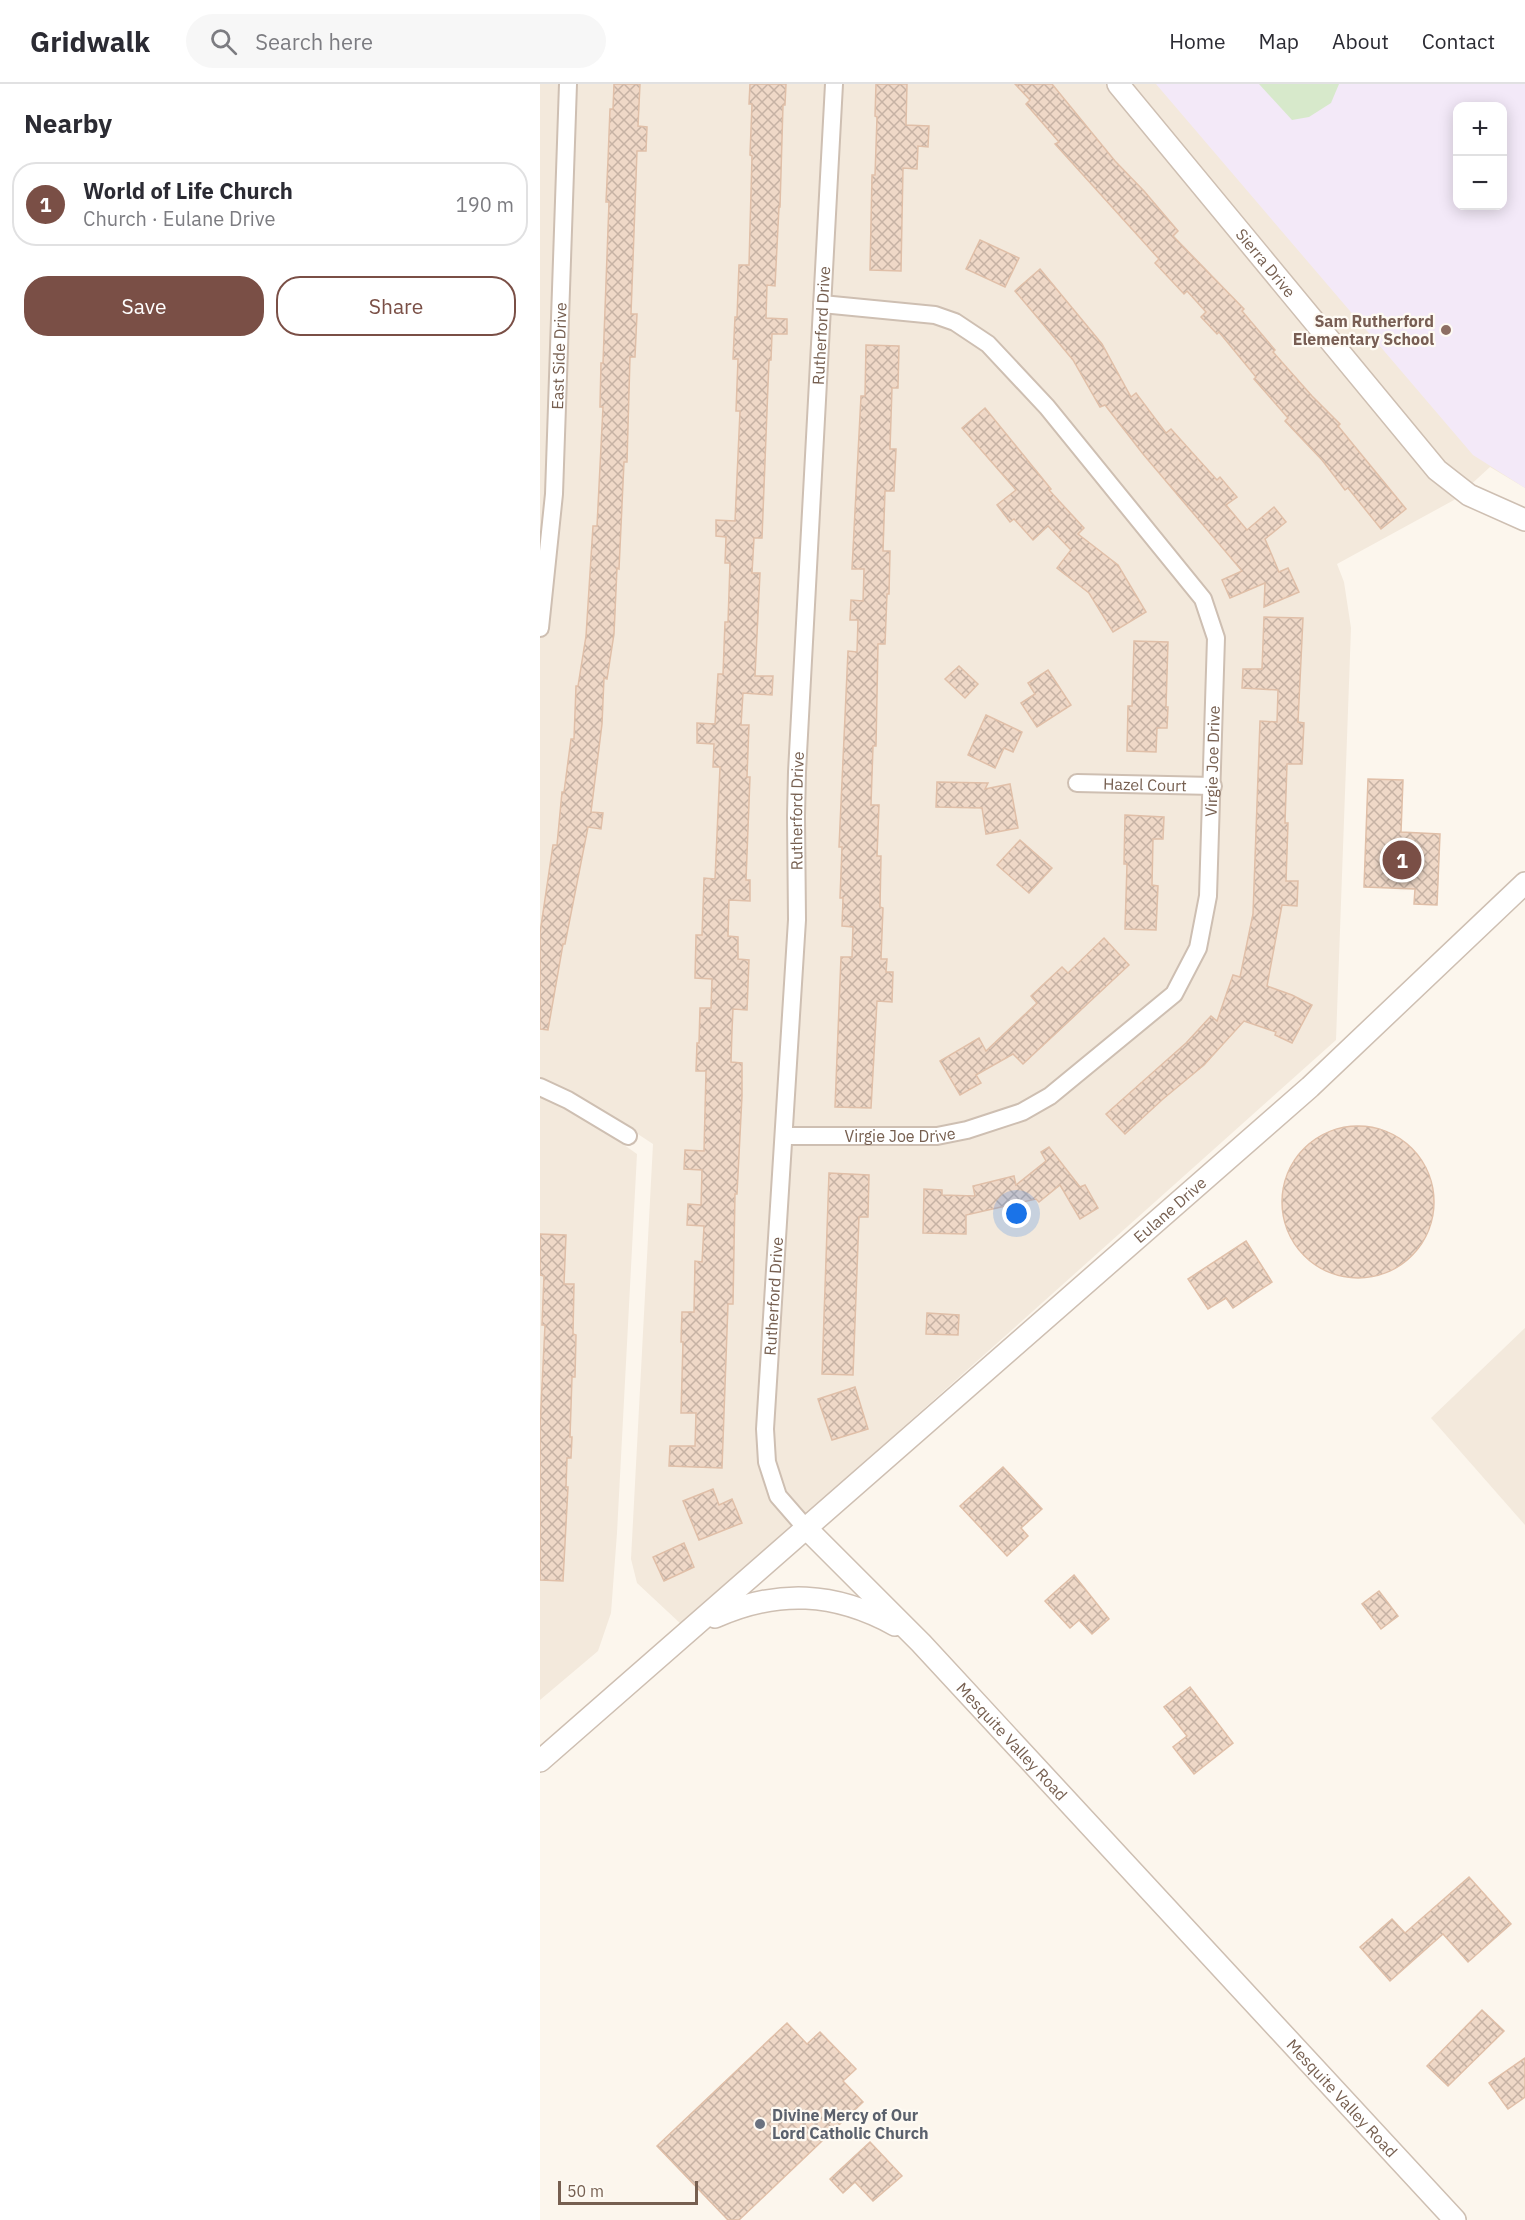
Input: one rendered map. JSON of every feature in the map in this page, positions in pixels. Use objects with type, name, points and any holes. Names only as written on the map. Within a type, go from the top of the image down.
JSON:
[{"type":"street","name":"East Side Drive","points":[[540,628],[554,494],[568,84]]},
{"type":"street","name":"Rutherford Drive","points":[[806,1527],[778,1496],[767,1462],[765,1429],[797,920],[795,816],[834,84]]},
{"type":"street","name":"Sierra Drive","points":[[1118,84],[1437,470],[1469,495],[1525,520]]},
{"type":"street","name":"Virgie Joe Drive","points":[[784,1136],[937,1136],[967,1130],[1023,1112],[1050,1096],[1174,994],[1198,948],[1208,896],[1216,638],[1203,599],[1047,407],[988,344],[955,322],[935,315],[822,304]]},
{"type":"street","name":"Hazel Court","points":[[1077,783],[1213,786]]},
{"type":"street","name":"Eulane Drive","points":[[806,1527],[1310,1086],[1525,883]]},
{"type":"street","points":[[540,1087],[568,1100],[628,1136]]},
{"type":"street","points":[[540,1761],[806,1527]]},
{"type":"street","name":"Mesquite Valley Road","points":[[806,1527],[914,1636],[1455,2220]]},
{"type":"street","points":[[696,1626],[740,1606],[777,1598],[805,1598],[839,1602],[866,1611],[914,1636]]},
{"type":"shaded area","points":[[540,84],[1525,84],[1525,488],[1490,467],[1454,500],[1337,564],[1344,582],[1351,628],[1336,1040],[682,1625],[637,1583],[631,1559],[653,1144],[592,1104],[590,1121],[637,1154],[611,1613],[598,1651],[540,1700]]},
{"type":"shaded area","name":"Sam Rutherford Elementary School","points":[[1156,84],[1525,84],[1525,488],[1473,455]]},
{"type":"shaded area","points":[[1525,1328],[1525,1525],[1431,1418]]},
{"type":"green space","points":[[1259,84],[1339,84],[1331,103],[1309,117],[1292,120]]},
{"type":"building","points":[[614,84],[640,84],[638,126],[647,127],[646,151],[637,151],[631,314],[637,314],[635,357],[630,357],[627,462],[624,462],[614,634],[607,679],[604,678],[602,724],[591,812],[603,813],[601,829],[588,827],[565,944],[563,944],[548,1030],[540,1029],[540,933],[553,845],[557,845],[562,792],[564,792],[571,739],[574,739],[576,686],[578,686],[586,636],[593,526],[597,526],[603,407],[600,407],[601,363],[603,363],[609,202],[606,202],[610,109],[613,109]]},
{"type":"building","points":[[750,84],[786,84],[785,105],[783,105],[775,286],[767,285],[766,318],[787,319],[787,334],[772,334],[762,538],[754,538],[752,573],[760,573],[755,676],[773,676],[772,695],[743,693],[741,725],[749,725],[747,777],[750,777],[746,880],[750,880],[750,901],[729,900],[728,936],[738,937],[738,959],[749,960],[747,1010],[733,1009],[731,1062],[742,1063],[742,1096],[737,1194],[735,1194],[733,1304],[728,1304],[722,1468],[669,1466],[670,1446],[695,1446],[696,1413],[681,1413],[683,1342],[681,1342],[682,1312],[694,1312],[695,1261],[702,1262],[704,1226],[687,1225],[688,1204],[701,1205],[702,1170],[684,1169],[685,1150],[704,1151],[706,1071],[696,1071],[697,1043],[699,1043],[700,1008],[711,1008],[712,979],[695,978],[696,935],[702,935],[704,878],[715,879],[720,767],[713,767],[714,744],[697,743],[697,723],[715,724],[718,674],[723,674],[725,622],[728,622],[730,563],[725,563],[726,537],[716,536],[716,520],[735,521],[740,411],[736,411],[738,359],[733,359],[739,265],[749,265],[752,156],[750,155],[752,104],[749,104]]},
{"type":"building","points":[[876,84],[907,84],[906,125],[929,126],[928,147],[918,146],[917,169],[903,168],[901,271],[870,270],[872,175],[875,175],[877,117],[875,116]]},
{"type":"building","points":[[1015,84],[1052,84],[1115,161],[1178,231],[1173,236],[1244,309],[1242,311],[1275,350],[1273,352],[1340,424],[1338,426],[1406,509],[1381,529],[1348,488],[1345,490],[1322,460],[1285,421],[1288,418],[1254,379],[1256,377],[1219,332],[1217,334],[1201,317],[1206,312],[1187,291],[1184,294],[1155,263],[1159,259],[1055,144],[1059,142],[1026,104],[1030,100]]},
{"type":"building","points":[[980,240],[1019,258],[1005,287],[966,269]]},
{"type":"building","points":[[1040,269],[1102,344],[1131,397],[1136,393],[1166,433],[1171,429],[1217,480],[1220,477],[1237,497],[1226,505],[1247,530],[1274,507],[1286,522],[1265,539],[1279,572],[1288,568],[1299,592],[1264,607],[1265,583],[1230,598],[1222,580],[1242,571],[1143,454],[1105,405],[1100,407],[1073,360],[1015,291]]},
{"type":"building","points":[[866,345],[899,346],[898,388],[892,388],[890,449],[896,449],[894,491],[885,491],[883,551],[890,551],[889,594],[887,594],[885,644],[878,644],[876,746],[873,746],[871,805],[879,805],[877,856],[881,856],[880,907],[883,908],[881,959],[887,959],[886,972],[893,972],[892,1002],[877,1001],[871,1108],[835,1107],[841,957],[852,957],[853,927],[842,926],[843,898],[840,898],[842,847],[839,847],[848,651],[857,652],[858,620],[850,620],[851,600],[863,601],[864,569],[852,569],[861,396],[865,396]]},
{"type":"building","points":[[985,408],[1051,489],[1049,490],[1084,528],[1078,534],[1118,565],[1146,612],[1113,632],[1089,593],[1057,568],[1071,550],[1048,526],[1033,540],[1014,519],[1010,522],[997,505],[1016,490],[962,428]]},
{"type":"building","points":[[1264,617],[1303,618],[1298,722],[1304,723],[1302,764],[1287,764],[1286,881],[1298,881],[1297,906],[1282,905],[1267,986],[1312,1005],[1292,1043],[1275,1035],[1276,1032],[1244,1021],[1204,1065],[1125,1134],[1106,1114],[1186,1043],[1211,1016],[1217,1021],[1233,975],[1240,977],[1253,914],[1260,721],[1277,722],[1278,690],[1242,688],[1243,669],[1262,669]]},
{"type":"building","points":[[1134,641],[1168,642],[1167,728],[1157,728],[1156,752],[1127,751],[1128,706],[1132,706]]},
{"type":"building","points":[[959,666],[978,684],[965,698],[945,679]]},
{"type":"building","points":[[1048,670],[1071,705],[1037,727],[1021,703],[1035,694],[1028,683]]},
{"type":"building","points":[[986,715],[1022,732],[1013,752],[1004,748],[995,768],[968,755]]},
{"type":"building","points":[[1368,779],[1403,780],[1401,832],[1440,834],[1437,905],[1414,904],[1415,889],[1364,887]]},
{"type":"building","points":[[937,782],[988,783],[985,789],[1010,784],[1018,828],[986,834],[982,808],[936,807]]},
{"type":"building","points":[[1125,815],[1164,817],[1163,839],[1153,839],[1152,885],[1158,886],[1156,930],[1125,929],[1127,864],[1124,864]]},
{"type":"building","points":[[1020,840],[1052,868],[1029,893],[997,865]]},
{"type":"building","points":[[1104,938],[1129,965],[1023,1064],[1013,1054],[976,1075],[981,1083],[960,1095],[940,1061],[979,1038],[986,1051],[1037,1003],[1031,996],[1062,967],[1068,973]]},
{"type":"building","points":[[1358,1126],[1387,1132],[1400,1139],[1411,1149],[1421,1160],[1428,1173],[1434,1202],[1428,1231],[1421,1244],[1411,1255],[1400,1265],[1387,1272],[1358,1278],[1329,1272],[1316,1265],[1305,1255],[1295,1244],[1288,1231],[1282,1202],[1288,1173],[1295,1160],[1305,1149],[1316,1139],[1329,1132]]},
{"type":"building","points":[[1049,1147],[1080,1187],[1085,1185],[1098,1208],[1080,1219],[1060,1185],[1039,1202],[1036,1199],[966,1215],[966,1234],[923,1233],[924,1189],[942,1190],[942,1195],[975,1196],[973,1186],[1014,1176],[1016,1185],[1046,1161],[1041,1152]]},
{"type":"building","points":[[829,1173],[869,1175],[868,1217],[859,1217],[853,1375],[822,1374]]},
{"type":"building","points":[[540,1234],[566,1235],[564,1284],[574,1284],[575,1377],[572,1377],[571,1458],[567,1458],[566,1487],[568,1487],[563,1581],[540,1580],[540,1427],[545,1325],[542,1325],[544,1276],[540,1275]]},
{"type":"building","points":[[1246,1241],[1272,1282],[1233,1308],[1226,1298],[1208,1309],[1188,1279]]},
{"type":"building","points":[[927,1313],[959,1315],[958,1335],[926,1334]]},
{"type":"building","points":[[855,1387],[868,1429],[832,1440],[818,1399]]},
{"type":"building","points":[[1003,1467],[1042,1509],[1021,1528],[1028,1536],[1007,1556],[960,1506]]},
{"type":"building","points":[[713,1489],[719,1505],[732,1499],[742,1523],[699,1540],[683,1501]]},
{"type":"building","points":[[684,1543],[694,1567],[664,1581],[653,1557]]},
{"type":"building","points":[[1074,1575],[1109,1619],[1092,1634],[1079,1620],[1070,1628],[1045,1601]]},
{"type":"building","points":[[1379,1591],[1398,1616],[1381,1629],[1362,1604]]},
{"type":"building","points":[[1190,1687],[1233,1743],[1194,1774],[1173,1747],[1187,1736],[1164,1707]]},
{"type":"building","points":[[1469,1877],[1511,1924],[1468,1962],[1443,1934],[1390,1981],[1360,1947],[1392,1919],[1405,1933]]},
{"type":"building","points":[[1482,2010],[1504,2031],[1448,2086],[1427,2066]]},
{"type":"building","name":"Divine Mercy of Our Lord Catholic Church","points":[[787,2023],[807,2044],[820,2032],[856,2069],[843,2081],[863,2102],[739,2220],[728,2220],[657,2146]]},
{"type":"building","points":[[1525,2058],[1525,2097],[1508,2109],[1489,2083]]},
{"type":"building","points":[[870,2142],[902,2176],[873,2201],[855,2182],[843,2193],[830,2179]]},
{"type":"place","name":"Sam Rutherford Elementary School","points":[[1446,330]]},
{"type":"place","name":"World of Life Church","points":[[1402,860]]},
{"type":"place","name":"Divine Mercy of Our Lord Catholic Church","points":[[760,2124]]}]
